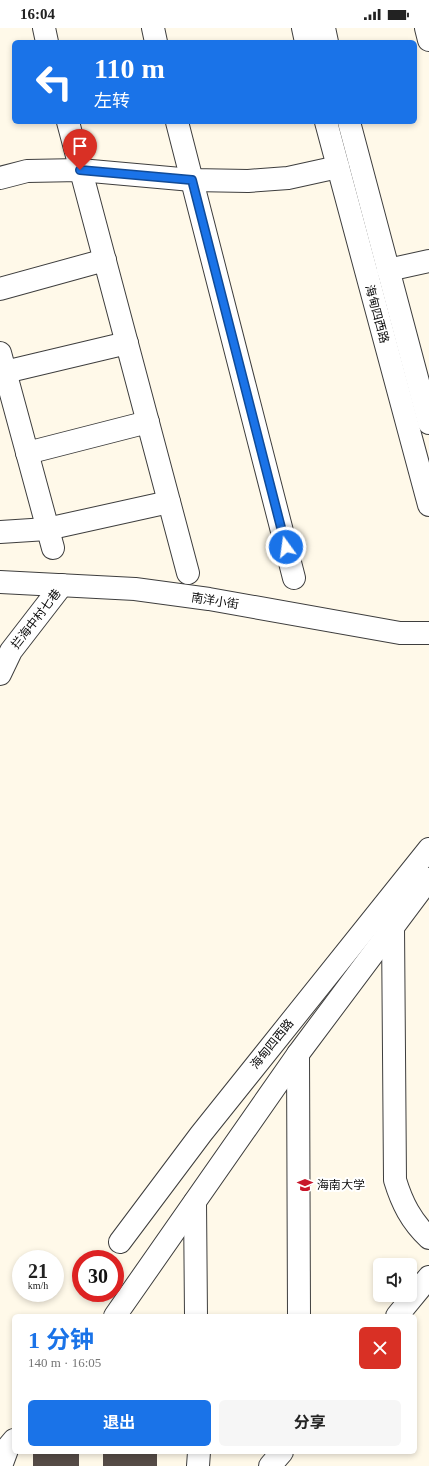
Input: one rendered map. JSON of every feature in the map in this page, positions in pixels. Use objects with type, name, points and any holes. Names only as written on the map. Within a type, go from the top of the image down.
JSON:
[{"type":"street","points":[[44,28],[47,40]]},
{"type":"street","points":[[153,28],[156,40]]},
{"type":"street","points":[[303,28],[306,40]]},
{"type":"street","points":[[324,28],[327,40]]},
{"type":"street","points":[[426,28],[429,40]]},
{"type":"street","points":[[68,124],[188,573]]},
{"type":"street","points":[[178,124],[294,578]]},
{"type":"street","name":"海甸四西路","points":[[327,124],[429,505]]},
{"type":"street","name":"海甸四西路","points":[[349,124],[429,423]]},
{"type":"street","points":[[0,178],[27,171],[80,170],[192,180],[248,181],[288,178],[338,167]]},
{"type":"street","points":[[0,289],[105,260]]},
{"type":"street","points":[[388,270],[429,261]]},
{"type":"street","points":[[50,539],[3,363],[127,343]]},
{"type":"street","points":[[27,453],[148,422]]},
{"type":"street","points":[[0,532],[50,539],[170,502]]},
{"type":"street","name":"南洋小街","points":[[0,582],[134,589],[209,599],[400,633],[429,633]]},
{"type":"street","name":"拦海中村七巷","points":[[0,674],[11,651],[62,585]]},
{"type":"street","name":"海甸四西路","points":[[120,1242],[200,1134],[429,849]]},
{"type":"street","points":[[116,1314],[298,1054],[429,880]]},
{"type":"street","points":[[394,927],[395,1180],[400,1198],[410,1216],[429,1238]]},
{"type":"street","points":[[298,1054],[299,1314]]},
{"type":"street","points":[[195,1202],[196,1314]]},
{"type":"street","points":[[399,1314],[429,1278]]},
{"type":"street","points":[[408,1314],[429,1288]]},
{"type":"street","points":[[1,1466],[8,1447],[12,1442]]},
{"type":"street","points":[[198,1466],[199,1454]]},
{"type":"street","points":[[270,1466],[280,1454]]},
{"type":"street","points":[[280,1466],[289,1454]]},
{"type":"building","points":[[33,1454],[79,1454],[79,1466],[33,1466]]},
{"type":"building","points":[[103,1454],[157,1454],[157,1466],[103,1466]]},
{"type":"place","name":"海南大学","points":[[305,1185]]},
{"type":"route","points":[[80,170],[192,180],[286,547]]}]
